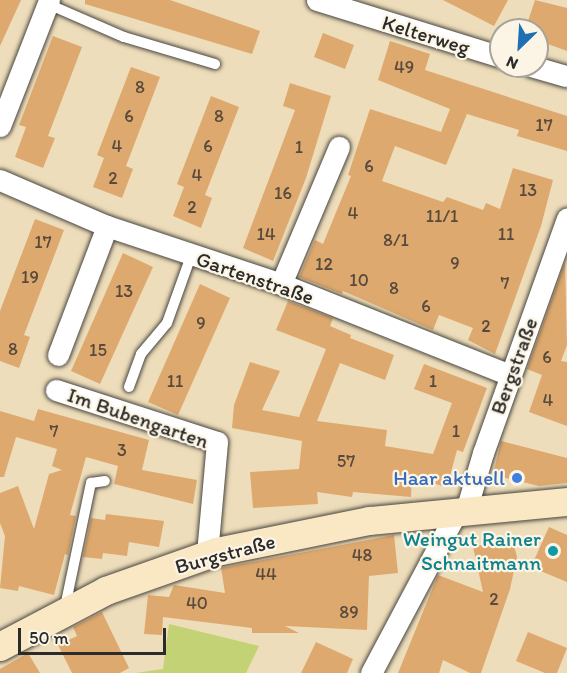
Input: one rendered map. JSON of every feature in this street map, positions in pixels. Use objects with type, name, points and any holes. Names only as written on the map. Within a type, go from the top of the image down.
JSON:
[{"type":"main road","name":"Burgstraße","points":[[0,647],[106,591],[207,555],[370,521],[460,515],[567,502]]},
{"type":"street","name":"Kelterweg","points":[[317,0],[489,53]]},
{"type":"street","points":[[0,126],[49,2]]},
{"type":"street","points":[[549,71],[567,76]]},
{"type":"street","points":[[281,284],[339,147]]},
{"type":"street","name":"Gartenstraße","points":[[0,180],[107,226],[191,256],[281,284],[510,375]]},
{"type":"street","name":"Bergstraße","points":[[370,673],[460,515],[567,219]]},
{"type":"street","name":"Im Bubengarten","points":[[58,355],[107,226]]},
{"type":"street","name":"Im Bubengarten","points":[[56,390],[217,442],[207,555]]},
{"type":"lane","points":[[49,2],[124,37],[215,64]]},
{"type":"lane","points":[[129,387],[141,354],[167,323],[191,256]]},
{"type":"lane","points":[[63,613],[91,483],[105,481]]},
{"type":"green space","points":[[169,624],[259,646],[246,673],[135,673],[163,669]]},
{"type":"building","points":[[0,0],[21,0],[0,46]]},
{"type":"building","points":[[85,0],[170,0],[260,31],[252,54],[85,4]]},
{"type":"building","points":[[443,0],[508,0],[498,18],[489,18],[489,23]]},
{"type":"building","points":[[535,0],[567,8],[567,51],[549,44],[549,18],[529,18]]},
{"type":"building","points":[[323,33],[354,45],[345,69],[314,57]]},
{"type":"building","points":[[53,36],[82,47],[48,136],[55,138],[43,168],[15,157],[26,127],[19,125]]},
{"type":"building","points":[[390,41],[430,54],[425,70],[567,116],[567,151],[517,136],[519,130],[467,114],[446,165],[395,146],[382,181],[443,202],[447,197],[483,210],[486,203],[500,209],[513,168],[553,180],[541,226],[495,354],[468,340],[473,328],[439,315],[433,330],[343,291],[342,294],[299,277],[315,240],[323,244],[351,176],[348,175],[370,109],[441,132],[450,109],[378,80]]},
{"type":"building","points":[[131,67],[160,77],[126,166],[133,169],[122,198],[93,187],[104,158],[97,155]]},
{"type":"building","points":[[290,83],[331,96],[306,178],[273,261],[243,248],[295,110],[283,106]]},
{"type":"building","points":[[211,96],[239,107],[205,195],[212,198],[201,228],[173,216],[184,187],[177,184]]},
{"type":"building","points":[[35,219],[64,230],[24,335],[30,337],[19,368],[0,361],[0,311]]},
{"type":"building","points":[[123,253],[153,267],[100,384],[71,371]]},
{"type":"building","points":[[565,262],[567,345],[561,361],[567,362],[567,426],[529,412],[542,375],[527,369]]},
{"type":"building","points":[[200,284],[230,298],[178,415],[148,402]]},
{"type":"building","points":[[288,301],[333,318],[330,326],[351,335],[350,338],[394,355],[385,380],[340,363],[317,421],[387,430],[385,446],[433,454],[452,403],[414,389],[424,364],[487,388],[463,452],[457,450],[447,487],[412,478],[411,497],[353,492],[352,497],[317,492],[318,504],[253,508],[250,472],[299,469],[302,441],[232,428],[234,405],[250,362],[280,371],[262,410],[299,417],[326,349],[276,330]]},
{"type":"building","points":[[38,409],[149,440],[142,470],[197,480],[193,504],[114,484],[118,466],[86,457],[70,515],[76,516],[68,555],[65,554],[54,595],[19,586],[18,591],[0,588],[5,536],[0,523],[0,493],[18,486],[34,529],[49,474],[62,470],[52,466],[57,449],[16,437],[4,477],[0,477],[0,411],[34,421]]},
{"type":"building","points":[[501,441],[567,458],[567,483],[539,486],[493,475]]},
{"type":"building","points":[[106,514],[164,521],[159,547],[129,542],[127,556],[103,553],[102,559],[83,557],[91,518],[105,520]]},
{"type":"building","name":"Weingut Rainer Schnaitmann","points":[[549,527],[567,535],[567,582],[531,567]]},
{"type":"building","points":[[394,535],[398,573],[369,576],[367,630],[285,626],[299,633],[252,633],[252,628],[163,617],[162,635],[144,634],[148,595],[169,597],[174,585],[225,593],[221,568]]},
{"type":"building","points":[[512,538],[517,557],[510,589],[481,673],[470,673],[443,660],[439,673],[398,673],[438,575],[483,592],[473,547]]},
{"type":"building","points":[[102,612],[129,668],[120,673],[72,673],[58,645],[77,636],[73,627]]},
{"type":"building","points":[[528,632],[567,648],[557,673],[545,673],[516,661]]},
{"type":"building","points":[[316,642],[353,659],[347,673],[301,673]]},
{"type":"building","points":[[28,653],[40,673],[0,673],[0,669]]},
{"type":"place","name":"Haar aktuell","points":[[517,478]]},
{"type":"place","name":"Weingut Rainer Schnaitmann","points":[[553,551]]}]
